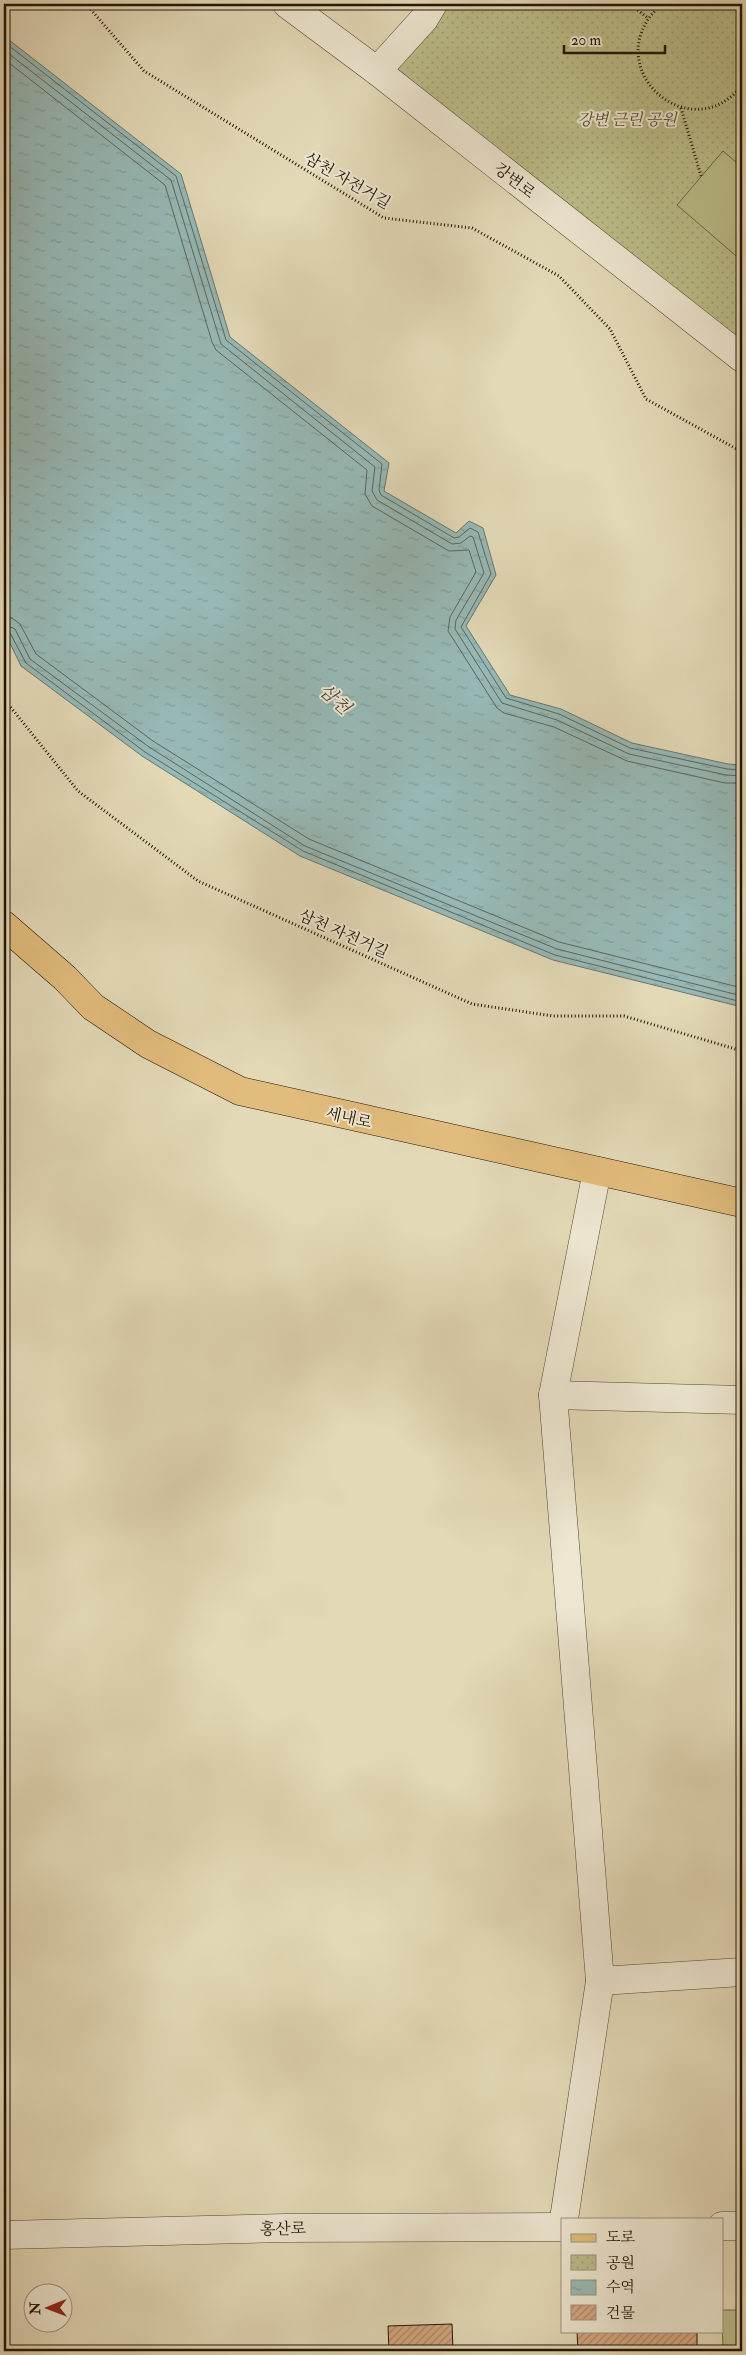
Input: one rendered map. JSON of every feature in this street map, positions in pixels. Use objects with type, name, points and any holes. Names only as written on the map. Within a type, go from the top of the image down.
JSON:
[{"type":"main road","name":"세내로","points":[[4,925],[65,978],[93,1008],[148,1044],[240,1091],[742,1204]]},
{"type":"street","name":"강변로","points":[[287,4],[377,71],[742,358]]},
{"type":"street","points":[[377,71],[424,19],[433,4]]},
{"type":"street","points":[[564,2218],[600,1981],[553,1396],[597,1171]]},
{"type":"street","points":[[553,1396],[742,1400]]},
{"type":"street","points":[[600,1981],[742,1972]]},
{"type":"street","points":[[724,2226],[742,2226]]},
{"type":"street","name":"홍산로","points":[[4,2235],[284,2228],[561,2227]]},
{"type":"path","name":"삼천 자전거길","points":[[86,4],[144,71],[384,218],[472,228],[559,276],[610,329],[646,399],[742,452]]},
{"type":"path","points":[[629,4],[648,18]]},
{"type":"path","points":[[662,4],[648,18],[639,39],[638,54],[642,72],[652,89],[665,100],[680,108],[698,110],[718,106],[735,95],[742,86]]},
{"type":"path","points":[[729,4],[742,14]]},
{"type":"path","points":[[680,108],[701,176]]},
{"type":"path","name":"삼천 자전거길","points":[[4,699],[78,791],[198,881],[472,1004],[553,1016],[624,1016],[742,1051]]},
{"type":"green space","name":"강변 근린 공원","points":[[433,4],[742,4],[742,358],[377,71]]},
{"type":"green space","points":[[723,151],[742,167],[742,261],[677,205]]},
{"type":"green space","points":[[724,2310],[742,2310],[742,2351],[723,2351]]},
{"type":"water","name":"삼천","points":[[4,36],[181,174],[230,337],[389,463],[384,491],[456,533],[469,521],[483,528],[496,575],[466,626],[510,695],[561,709],[632,743],[728,764],[742,765],[742,1007],[553,960],[300,856],[142,756],[21,666],[4,631]]},
{"type":"building","points":[[452,2324],[453,2351],[389,2351],[388,2326]]},
{"type":"building","points":[[577,2332],[697,2332],[697,2351],[578,2351]]}]
